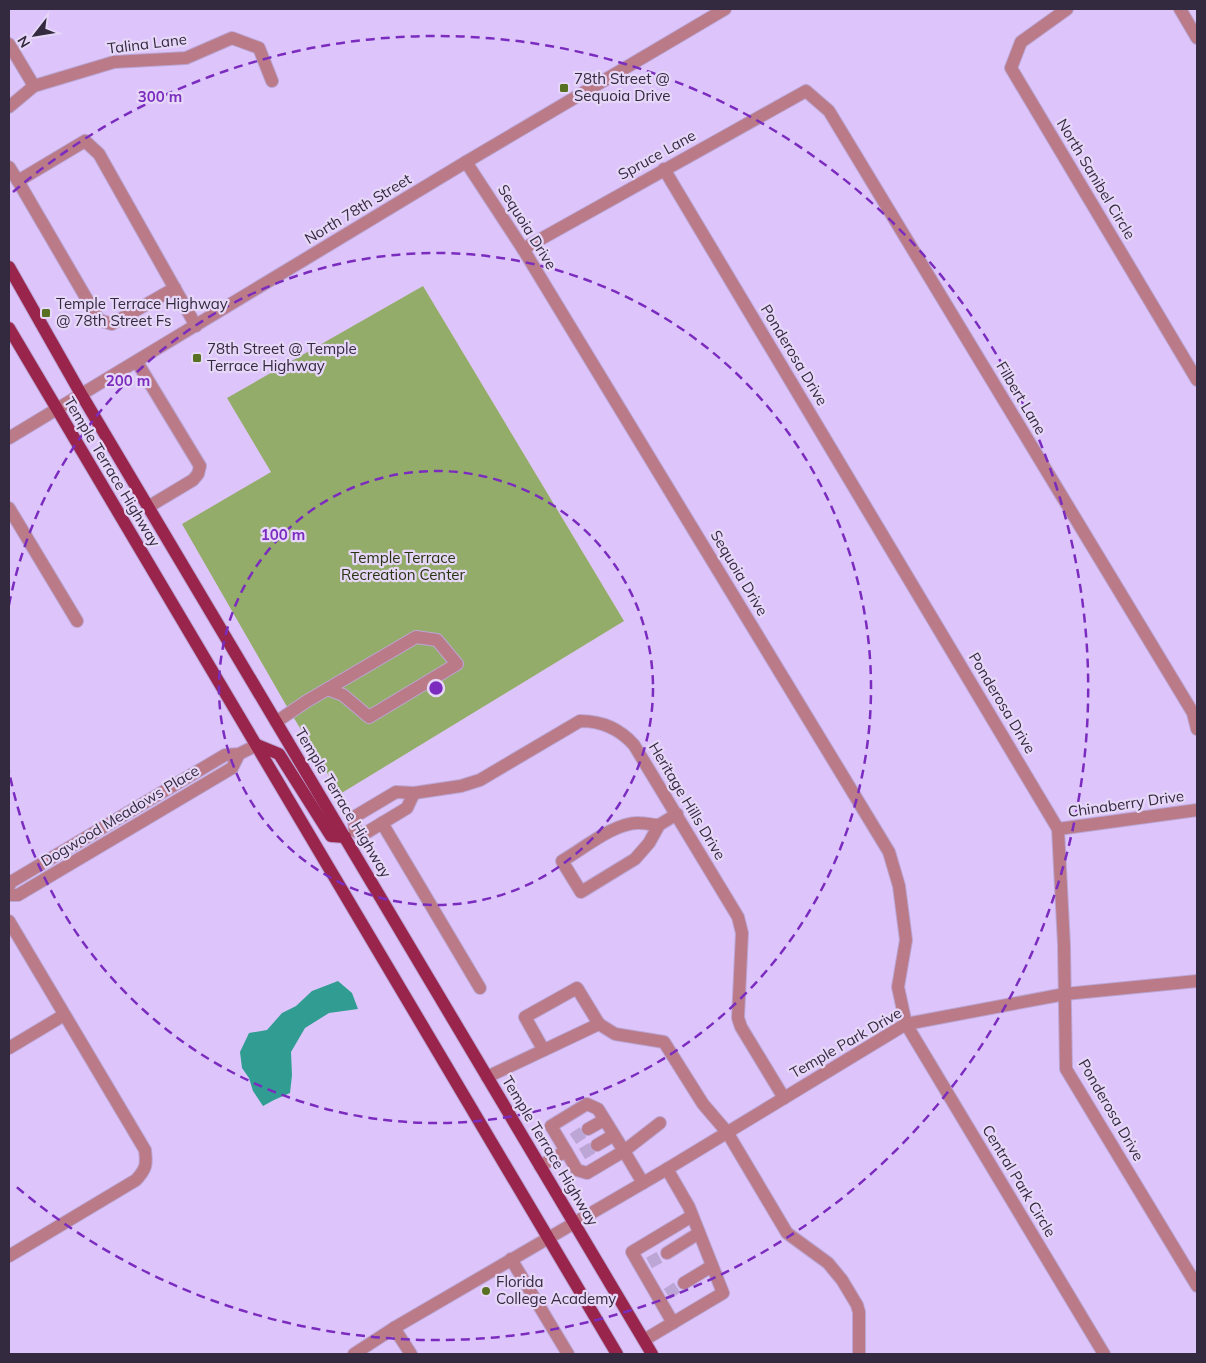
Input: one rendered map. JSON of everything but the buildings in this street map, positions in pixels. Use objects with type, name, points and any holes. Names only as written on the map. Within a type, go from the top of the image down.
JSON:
[{"type":"main road","name":"Temple Terrace Highway","points":[[9,267],[81,394],[276,722],[350,834],[487,1077],[652,1354]]},
{"type":"main road","name":"Temple Terrace Highway","points":[[9,328],[617,1354]]},
{"type":"main road","points":[[257,745],[279,754],[331,836],[350,834]]},
{"type":"street","name":"North 78th Street","points":[[9,438],[466,162],[725,9]]},
{"type":"street","name":"North Sanibel Circle","points":[[1067,9],[1021,42],[1011,68],[1197,380]]},
{"type":"street","points":[[1180,9],[1197,38]]},
{"type":"street","name":"Talina Lane","points":[[9,107],[34,86],[114,62],[186,58],[232,38],[259,48],[272,81]]},
{"type":"street","points":[[9,44],[34,86]]},
{"type":"street","name":"Spruce Lane","points":[[523,249],[806,91]]},
{"type":"street","name":"Filbert Lane","points":[[806,91],[829,111],[1193,713],[1197,729]]},
{"type":"street","points":[[18,180],[85,140],[99,154],[196,326]]},
{"type":"street","name":"Sequoia Drive","points":[[466,162],[523,249],[889,852],[899,886],[906,940],[898,987],[906,1024]]},
{"type":"street","points":[[9,167],[99,320],[112,324],[175,288]]},
{"type":"street","name":"Ponderosa Drive","points":[[664,169],[1058,829],[1064,944],[1066,1069],[1197,1286]]},
{"type":"street","points":[[137,362],[200,466],[198,474],[193,480],[148,507]]},
{"type":"street","points":[[9,508],[77,621]]},
{"type":"street","points":[[276,722],[327,690],[416,638],[437,640],[457,664],[369,717],[343,695],[327,690]]},
{"type":"street","name":"Heritage Hills Drive","points":[[350,834],[354,817],[396,792],[414,793],[461,786],[480,780],[580,721],[590,721],[610,727],[628,738],[634,745],[738,917],[742,933],[738,1018],[741,1027],[784,1098]]},
{"type":"street","name":"Dogwood Meadows Place","points":[[9,886],[11,882],[225,755],[240,754],[257,745]]},
{"type":"street","name":"Dogwood Meadows Place","points":[[9,895],[18,895],[232,768],[240,754]]},
{"type":"street","points":[[350,834],[364,834],[407,808],[414,793]]},
{"type":"street","name":"Chinaberry Drive","points":[[1058,829],[1197,810]]},
{"type":"street","points":[[659,825],[626,824],[562,861],[581,892],[635,859],[649,843],[659,825],[677,814]]},
{"type":"street","points":[[382,823],[480,988]]},
{"type":"street","points":[[93,834],[100,847]]},
{"type":"street","points":[[9,921],[145,1150],[147,1162],[143,1172],[136,1180],[9,1256]]},
{"type":"street","name":"Temple Park Drive","points":[[354,1354],[394,1328],[667,1169],[906,1024],[1065,994],[1197,981]]},
{"type":"street","points":[[543,1049],[525,1017],[577,988],[599,1024],[615,1034],[664,1042],[703,1104],[727,1132],[786,1233],[828,1263],[842,1280],[857,1305],[859,1312],[858,1354]]},
{"type":"street","points":[[9,1048],[64,1015]]},
{"type":"street","points":[[487,1077],[599,1024]]},
{"type":"street","name":"Central Park Circle","points":[[906,1024],[1104,1354]]},
{"type":"street","points":[[643,1183],[624,1151],[598,1110],[587,1104],[551,1126],[571,1150],[578,1170],[587,1173],[624,1151],[660,1123]]},
{"type":"street","points":[[588,1129],[604,1120]]},
{"type":"street","points":[[597,1145],[614,1135]]},
{"type":"street","points":[[540,1166],[571,1150]]},
{"type":"street","points":[[644,1340],[723,1293],[689,1207],[667,1169]]},
{"type":"street","points":[[673,1323],[663,1296],[645,1265],[632,1252],[692,1216]]},
{"type":"street","points":[[667,1253],[699,1233]]},
{"type":"street","points":[[511,1259],[568,1354]]},
{"type":"street","points":[[684,1283],[712,1266]]},
{"type":"street","points":[[394,1328],[411,1354]]},
{"type":"green space","name":"Temple Terrace Recreation Center","points":[[423,286],[624,621],[340,794],[286,705],[182,524],[271,472],[227,398]]},
{"type":"shaded area","points":[[338,981],[352,993],[358,1009],[329,1013],[305,1028],[291,1052],[292,1075],[290,1093],[263,1106],[242,1068],[240,1052],[249,1033],[267,1030],[282,1013],[296,1006],[312,991]]},
{"type":"tunnel","points":[[573,1139],[588,1129]]},
{"type":"tunnel","points":[[582,1154],[597,1145]]},
{"type":"tunnel","points":[[649,1263],[667,1253]]},
{"type":"tunnel","points":[[667,1294],[684,1283]]},
{"type":"place","name":"78th Street @ Sequoia Drive","points":[[564,88]]},
{"type":"place","name":"Temple Terrace Highway @ 78th Street Fs","points":[[46,313]]},
{"type":"place","name":"78th Street @ Temple Terrace Highway","points":[[197,358]]},
{"type":"place","name":"Florida College Academy","points":[[486,1291]]}]
